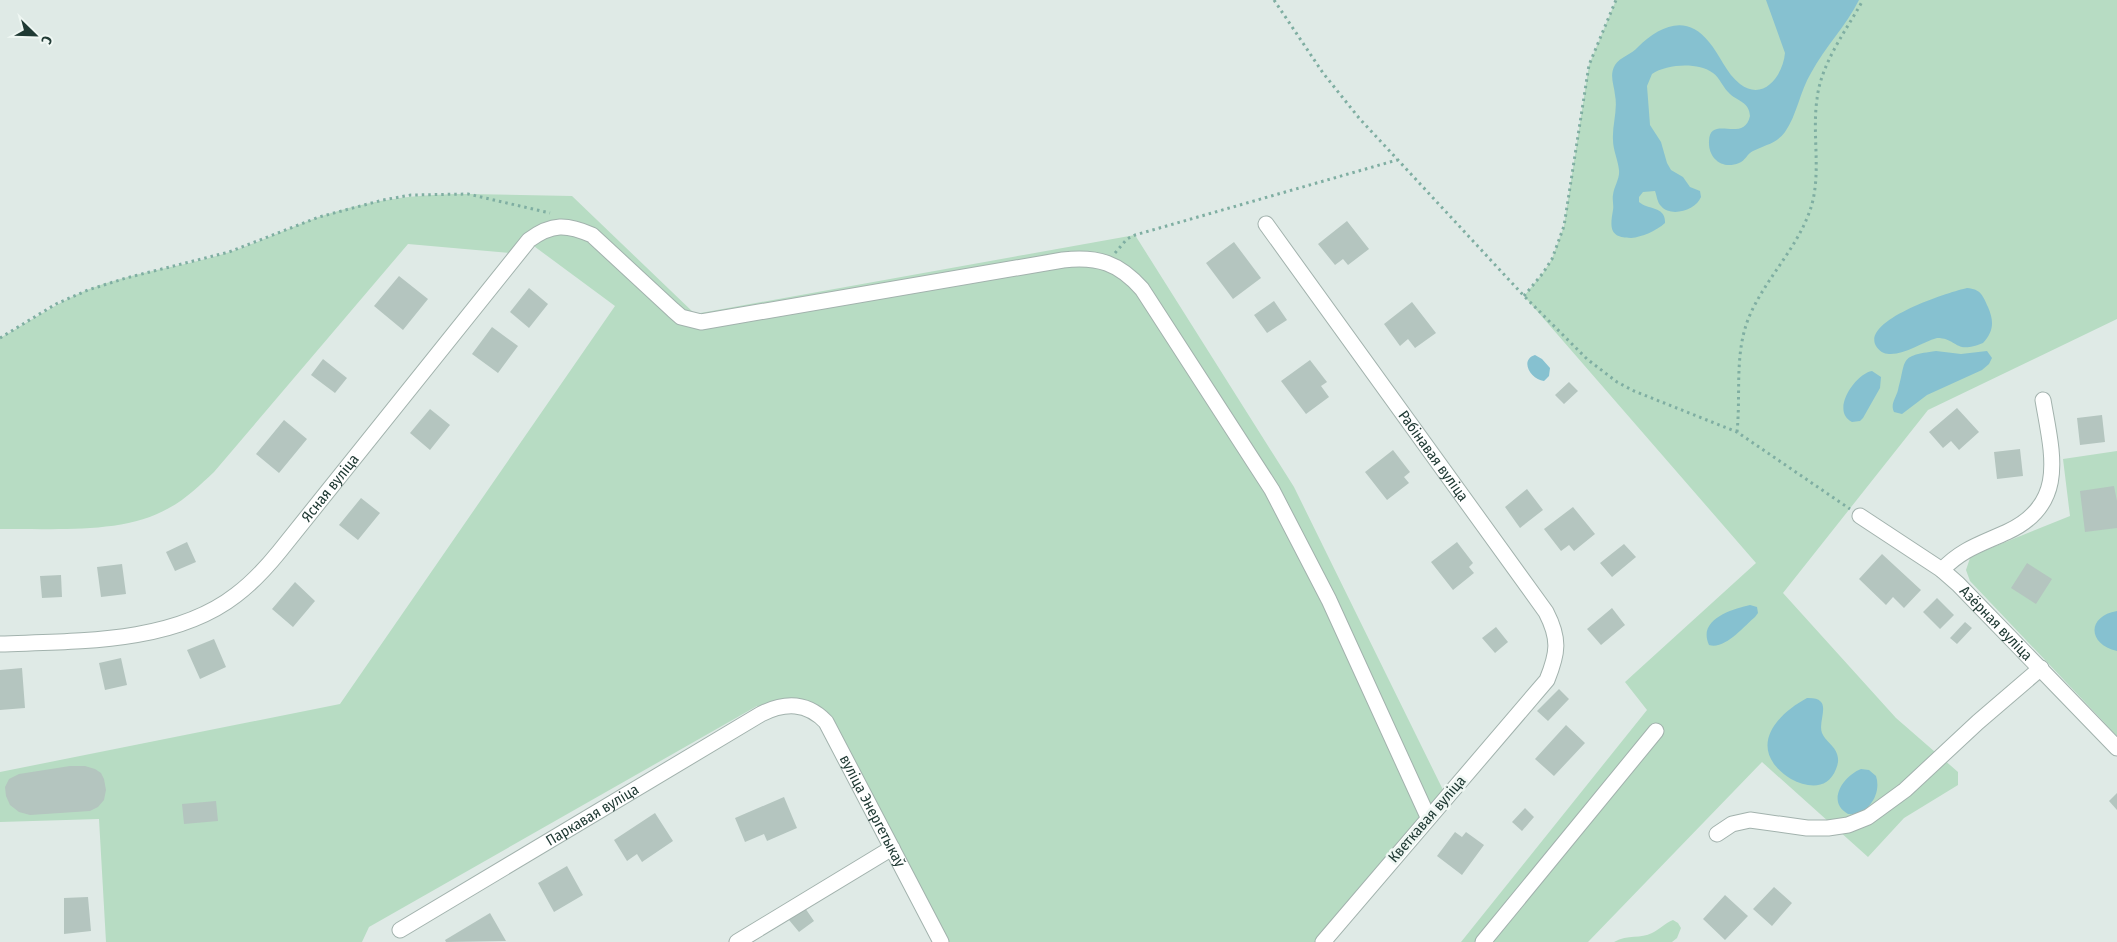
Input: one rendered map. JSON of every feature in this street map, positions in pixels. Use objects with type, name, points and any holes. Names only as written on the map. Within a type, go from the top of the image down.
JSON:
[{"type":"street","name":"Рабінавая вуліца","points":[[1266,224],[1546,612],[1554,627],[1557,644],[1555,661],[1547,680],[1532,698]]},
{"type":"street","name":"Ясная вуліца","points":[[0,644],[104,638],[141,633],[190,620],[213,610],[235,596],[257,577],[279,552],[530,240],[542,231],[554,227],[579,229],[592,235],[677,314],[691,321],[701,322],[1063,260],[1097,259],[1110,264]]},
{"type":"street","points":[[1110,264],[1132,278],[1142,289],[1272,490],[1329,600],[1428,817]]},
{"type":"street","points":[[1942,570],[1958,554],[1968,548],[2022,525],[2043,502],[2050,489],[2053,464],[2043,400]]},
{"type":"street","name":"Азёрная вуліца","points":[[1860,516],[1942,570],[2041,668],[2117,748]]},
{"type":"street","points":[[1716,834],[1732,824],[1750,820],[1807,828],[1828,828],[1848,825],[1868,817],[1905,790],[1978,722],[2041,668]]},
{"type":"street","name":"Кветкавая вуліца","points":[[1323,942],[1428,817],[1532,698]]},
{"type":"street","name":"вуліца Энергетыкаў","points":[[786,704],[808,708],[826,722],[941,942]]},
{"type":"street","name":"Паркавая вуліца","points":[[400,930],[761,714],[774,707],[786,704]]},
{"type":"street","points":[[1483,942],[1656,731]]},
{"type":"street","points":[[737,942],[892,848]]},
{"type":"path","points":[[1274,0],[1323,73],[1359,118],[1524,296],[1587,359],[1618,382],[1650,399],[1737,432],[1860,516]]},
{"type":"path","points":[[1524,296],[1552,259],[1564,226],[1589,65],[1616,0]]},
{"type":"path","points":[[1737,432],[1739,358],[1742,336],[1760,296],[1795,243],[1810,210],[1815,183],[1815,116],[1822,77],[1863,0]]},
{"type":"path","points":[[1110,264],[1120,246],[1127,239],[1136,235],[1396,160]]},
{"type":"path","points":[[0,338],[56,304],[88,290],[126,278],[229,252],[319,217],[383,200],[411,195],[468,194],[529,206],[556,215]]},
{"type":"green space","points":[[1616,0],[2117,0],[2117,319],[1928,410],[1783,593],[1896,718],[1958,772],[1958,785],[1904,818],[1868,857],[1762,762],[1588,942],[1461,942],[1647,710],[1625,682],[1756,563],[1524,296],[1552,259],[1564,226],[1589,65]]},
{"type":"green space","points":[[429,195],[572,196],[695,314],[1135,235],[1294,487],[1446,796],[1323,942],[941,942],[818,713],[761,714],[757,706],[369,927],[362,942],[106,942],[99,819],[0,822],[0,772],[340,704],[615,306],[523,238],[511,253],[408,244],[214,472],[198,487],[169,508],[151,517],[130,523],[87,528],[0,529],[0,338],[53,307],[87,290],[122,279],[230,252],[338,211],[392,199]]},
{"type":"green space","points":[[2117,451],[2117,736],[1970,581],[1966,570],[1970,558],[1976,554],[2070,516],[2063,459]]},
{"type":"green space","points":[[1673,920],[1681,928],[1677,938],[1672,942],[1614,942],[1624,938],[1648,935]]},
{"type":"water","points":[[1766,0],[1859,0],[1811,73],[1793,118],[1785,132],[1774,142],[1751,152],[1739,163],[1727,165],[1717,161],[1711,153],[1709,141],[1711,133],[1715,130],[1741,128],[1747,124],[1750,116],[1746,105],[1730,94],[1715,75],[1707,69],[1691,66],[1674,66],[1652,74],[1647,86],[1650,125],[1661,142],[1671,170],[1683,177],[1690,187],[1700,191],[1701,197],[1694,206],[1677,212],[1665,210],[1658,201],[1655,191],[1643,192],[1639,197],[1639,202],[1660,211],[1665,218],[1665,223],[1653,231],[1640,236],[1631,238],[1618,236],[1613,230],[1611,222],[1613,195],[1619,173],[1613,140],[1616,101],[1612,76],[1615,65],[1655,33],[1673,26],[1682,25],[1700,33],[1709,42],[1731,75],[1740,84],[1749,89],[1757,90],[1764,88],[1771,84],[1776,77],[1785,53]]},
{"type":"water","points":[[1967,288],[1981,294],[1990,312],[1992,326],[1987,339],[1983,343],[1961,347],[1949,340],[1937,338],[1895,354],[1882,352],[1876,346],[1875,336],[1881,327],[1893,317],[1926,301]]},
{"type":"water","points":[[1936,351],[1961,354],[1987,351],[1992,358],[1989,364],[1982,370],[1927,395],[1902,414],[1894,412],[1893,404],[1906,361],[1915,355]]},
{"type":"water","points":[[1535,355],[1542,359],[1550,368],[1549,376],[1544,381],[1531,374],[1527,365],[1530,358]]},
{"type":"water","points":[[1872,371],[1881,377],[1880,388],[1863,418],[1860,421],[1852,422],[1846,417],[1843,410],[1847,394],[1859,379]]},
{"type":"water","points":[[1750,605],[1757,607],[1758,613],[1755,617],[1728,641],[1715,646],[1709,645],[1708,628],[1712,622],[1726,613]]},
{"type":"water","points":[[2117,611],[2117,651],[2100,642],[2094,630],[2100,618]]},
{"type":"water","points":[[1807,698],[1820,701],[1823,705],[1822,733],[1836,751],[1838,758],[1832,776],[1823,784],[1817,785],[1804,784],[1791,779],[1778,768],[1770,757],[1767,746],[1769,735],[1775,725],[1794,706]]},
{"type":"water","points":[[1861,769],[1869,770],[1876,776],[1877,790],[1867,808],[1855,814],[1848,814],[1838,803],[1838,796],[1843,783],[1848,777]]},
{"type":"building","points":[[1347,221],[1369,249],[1348,265],[1343,259],[1335,265],[1318,244]]},
{"type":"building","points":[[1234,242],[1261,278],[1233,299],[1206,263]]},
{"type":"building","points":[[399,276],[428,299],[403,330],[374,306]]},
{"type":"building","points":[[529,288],[548,304],[529,328],[510,312]]},
{"type":"building","points":[[1274,301],[1287,320],[1267,333],[1254,315]]},
{"type":"building","points":[[1412,302],[1436,333],[1415,348],[1408,339],[1400,346],[1384,324]]},
{"type":"building","points":[[492,327],[518,346],[498,373],[472,354]]},
{"type":"building","points":[[323,359],[347,378],[335,393],[311,375]]},
{"type":"building","points":[[1310,360],[1327,382],[1321,386],[1329,397],[1306,414],[1281,381]]},
{"type":"building","points":[[1569,382],[1578,391],[1564,404],[1555,395]]},
{"type":"building","points":[[1957,408],[1979,432],[1959,450],[1951,441],[1943,448],[1929,432]]},
{"type":"building","points":[[430,409],[450,425],[430,450],[410,433]]},
{"type":"building","points":[[2102,415],[2105,442],[2080,445],[2077,418]]},
{"type":"building","points":[[284,420],[307,439],[279,473],[256,454]]},
{"type":"building","points":[[2020,449],[2023,476],[1997,479],[1994,452]]},
{"type":"building","points":[[1393,450],[1410,472],[1404,477],[1409,483],[1387,500],[1365,472]]},
{"type":"building","points":[[2114,486],[2117,501],[2117,528],[2085,532],[2080,491]]},
{"type":"building","points":[[1527,489],[1543,510],[1520,528],[1505,507]]},
{"type":"building","points":[[361,498],[380,513],[358,540],[339,525]]},
{"type":"building","points":[[1573,507],[1595,534],[1574,551],[1569,545],[1561,551],[1544,529]]},
{"type":"building","points":[[187,542],[196,562],[175,571],[166,552]]},
{"type":"building","points":[[1457,542],[1473,563],[1469,567],[1474,573],[1453,590],[1431,562]]},
{"type":"building","points":[[1624,544],[1636,557],[1612,577],[1600,563]]},
{"type":"building","points":[[1882,554],[1921,590],[1904,608],[1893,597],[1886,605],[1859,579]]},
{"type":"building","points":[[2027,563],[2052,579],[2036,604],[2011,588]]},
{"type":"building","points":[[122,564],[126,594],[101,597],[97,567]]},
{"type":"building","points":[[61,575],[62,597],[42,598],[40,576]]},
{"type":"building","points":[[295,582],[315,601],[293,627],[272,609]]},
{"type":"building","points":[[1937,598],[1954,615],[1940,629],[1923,612]]},
{"type":"building","points":[[1612,608],[1625,625],[1601,645],[1587,629]]},
{"type":"building","points":[[1965,622],[1972,628],[1957,644],[1950,638]]},
{"type":"building","points":[[1496,627],[1508,642],[1495,653],[1482,638]]},
{"type":"building","points":[[214,639],[226,667],[200,679],[187,650]]},
{"type":"building","points":[[121,658],[127,685],[105,690],[99,663]]},
{"type":"building","points":[[22,668],[25,708],[0,710],[0,670]]},
{"type":"building","points":[[1559,689],[1569,699],[1548,721],[1537,711]]},
{"type":"building","points":[[1566,725],[1585,743],[1554,776],[1535,759]]},
{"type":"building","points":[[70,766],[85,766],[101,773],[106,790],[104,800],[98,807],[90,811],[30,815],[19,812],[10,805],[5,787],[9,779],[19,774]]},
{"type":"building","points":[[2117,793],[2117,810],[2109,801]]},
{"type":"building","points":[[784,797],[797,828],[767,841],[764,834],[745,842],[735,818]]},
{"type":"building","points":[[216,801],[218,821],[184,824],[182,804]]},
{"type":"building","points":[[1525,808],[1534,817],[1522,831],[1512,822]]},
{"type":"building","points":[[655,813],[673,841],[642,862],[637,854],[627,861],[614,840]]},
{"type":"building","points":[[1455,832],[1462,837],[1466,832],[1484,845],[1462,875],[1437,856]]},
{"type":"building","points":[[567,866],[583,895],[554,912],[538,883]]},
{"type":"building","points":[[1774,887],[1792,903],[1772,926],[1753,909]]},
{"type":"building","points":[[1725,895],[1748,916],[1725,940],[1703,919]]},
{"type":"building","points":[[88,897],[91,931],[64,934],[64,898]]},
{"type":"building","points":[[805,908],[814,921],[799,932],[789,920]]},
{"type":"building","points":[[490,913],[506,941],[446,942],[445,940]]}]
